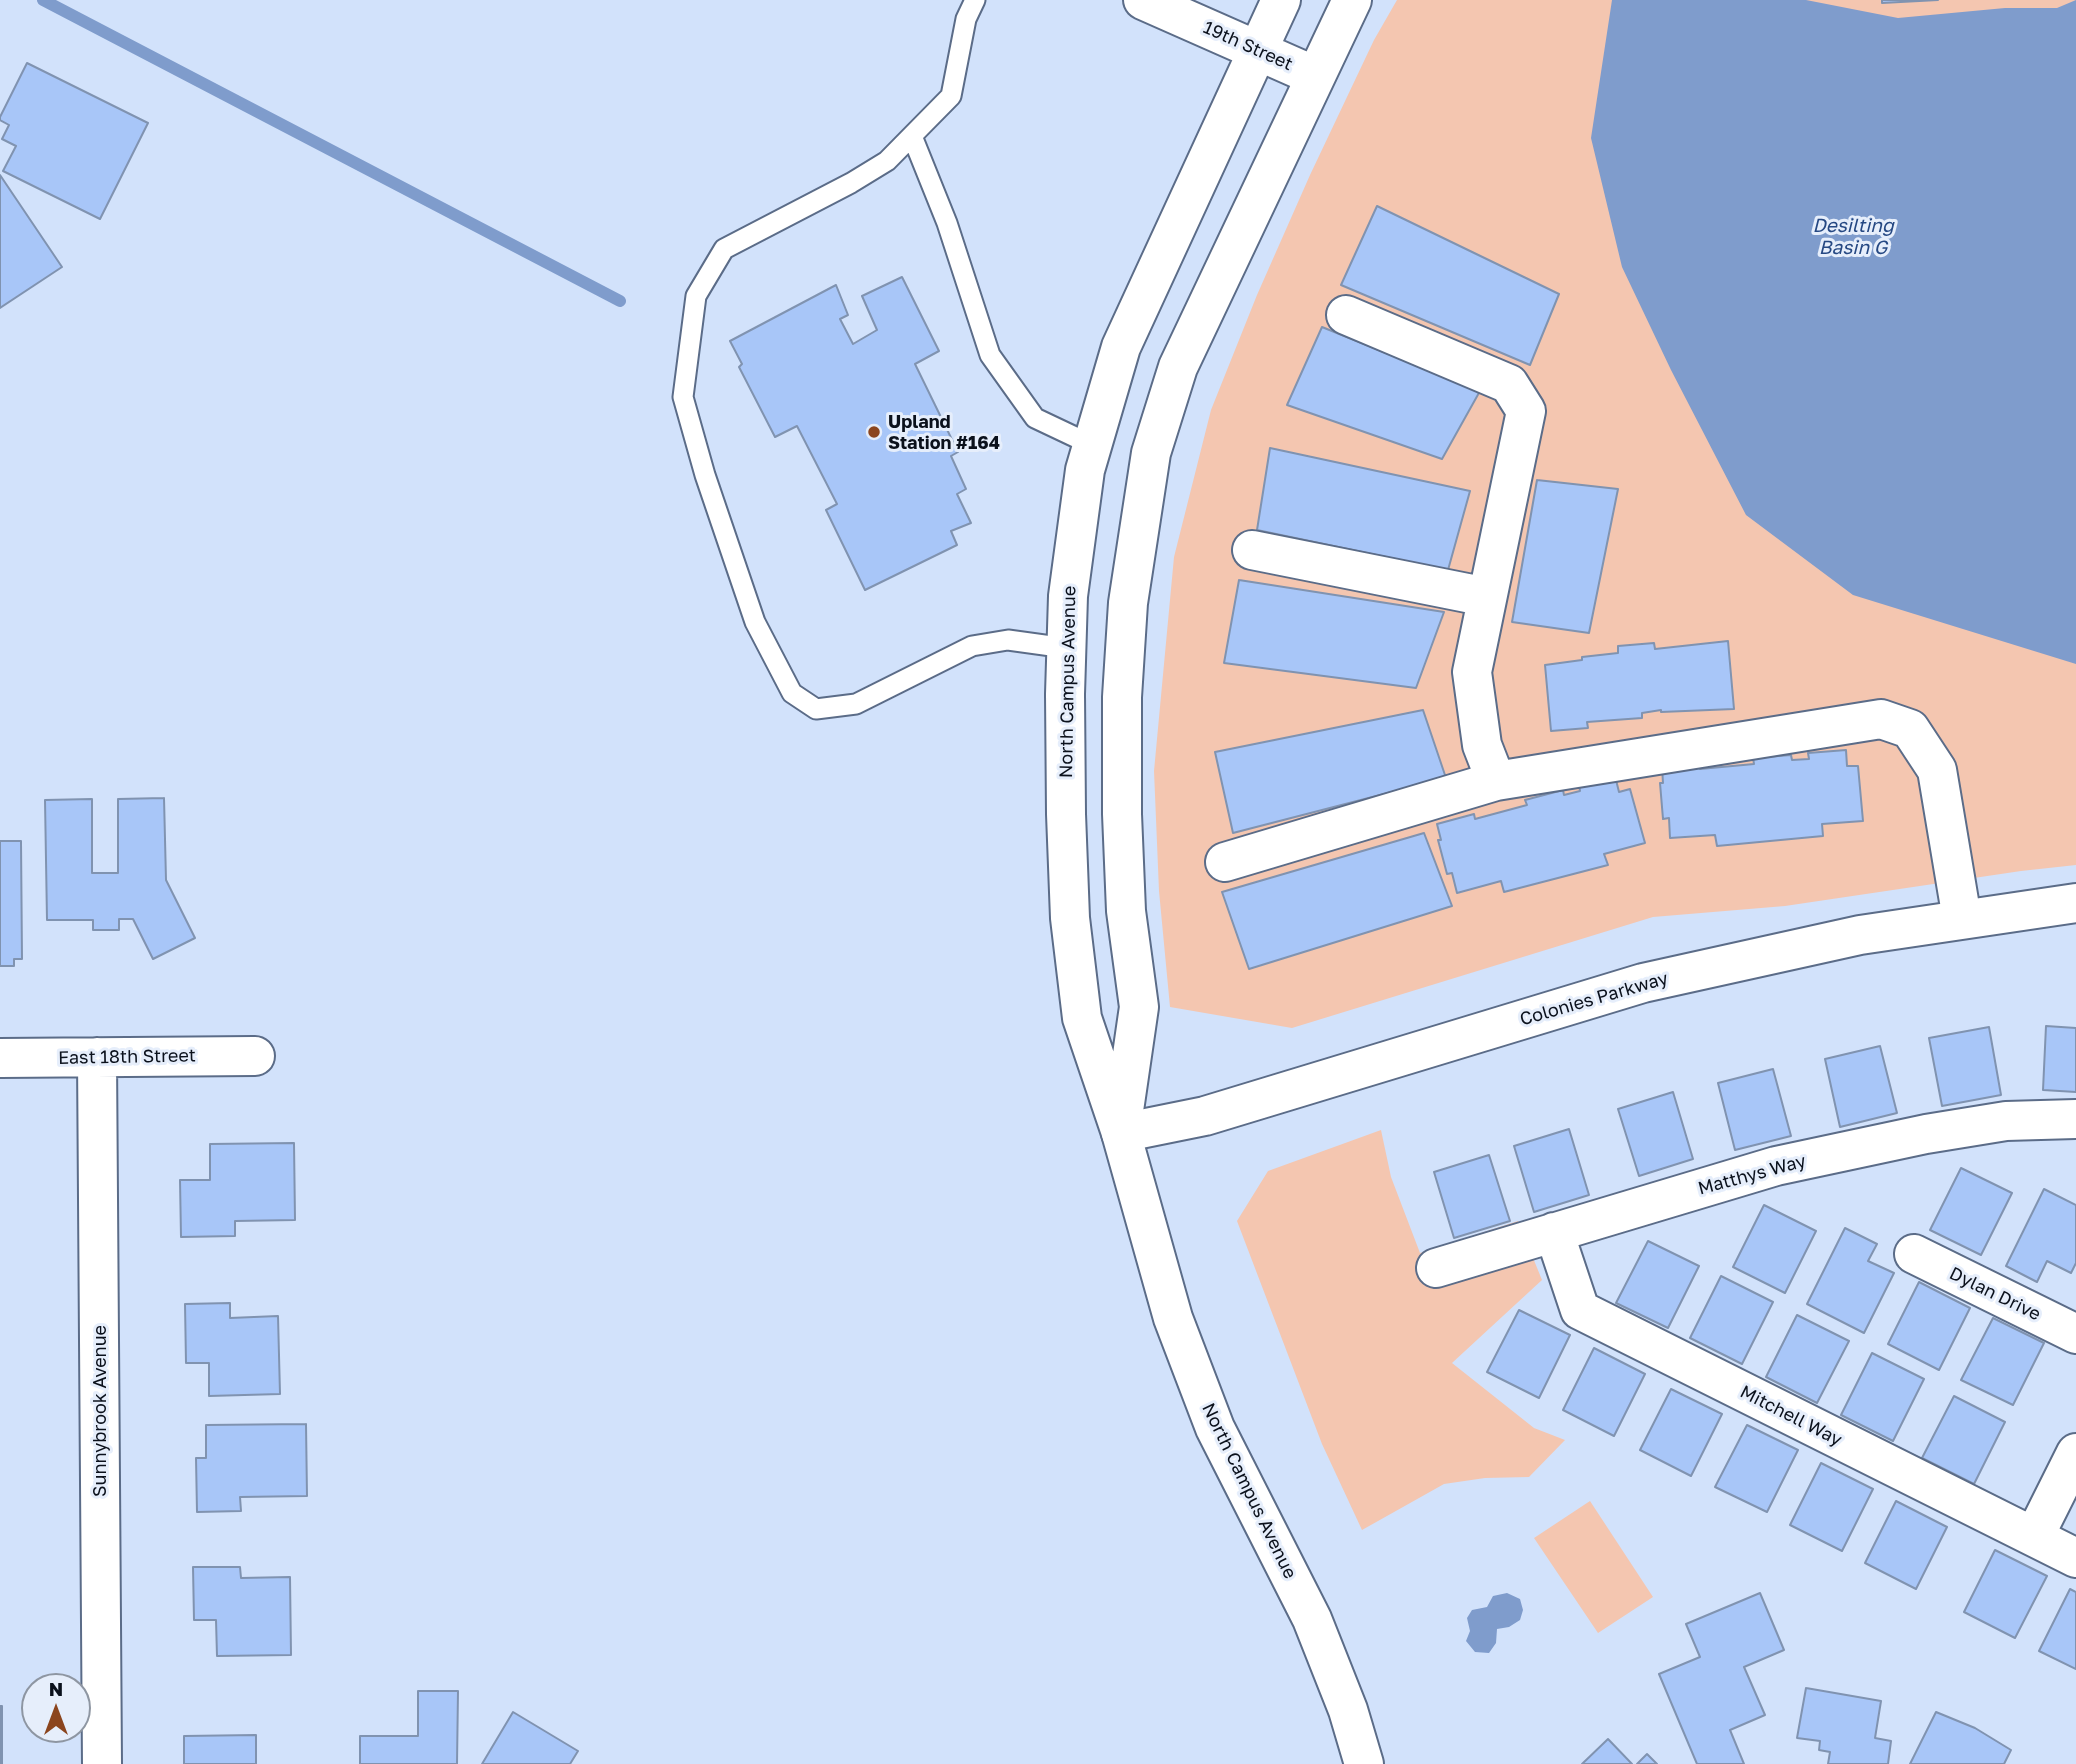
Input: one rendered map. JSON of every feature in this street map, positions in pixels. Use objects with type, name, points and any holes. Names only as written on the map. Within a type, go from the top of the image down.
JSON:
[{"type":"street","name":"19th Street","points":[[1143,0],[1315,76]]},
{"type":"street","name":"North Campus Avenue","points":[[1282,0],[1121,347],[1085,470],[1068,596],[1066,648],[1066,814],[1070,918],[1082,1018],[1121,1133],[1173,1318],[1215,1428],[1312,1619],[1348,1710],[1364,1764]]},
{"type":"street","name":"North Campus Avenue","points":[[1121,1133],[1139,1007],[1126,911],[1122,814],[1122,697],[1128,603],[1151,453],[1178,366],[1352,0]]},
{"type":"street","points":[[1346,315],[1508,384],[1526,411],[1472,672],[1482,745],[1496,781]]},
{"type":"street","points":[[1251,550],[1488,597]]},
{"type":"street","points":[[1225,862],[1496,781],[1881,719],[1910,729],[1937,770],[1962,919]]},
{"type":"street","name":"Colonies Parkway","points":[[1121,1133],[1205,1116],[1643,983],[1860,935],[2076,903]]},
{"type":"street","name":"East 18th Street","points":[[0,1058],[255,1056]]},
{"type":"street","name":"Sunnybrook Avenue","points":[[97,1058],[102,1764]]},
{"type":"street","name":"Matthys Way","points":[[1436,1268],[1790,1163],[1926,1134],[2006,1121],[2076,1119]]},
{"type":"street","name":"Mitchell Way","points":[[1554,1232],[1580,1310],[2076,1558]]},
{"type":"street","name":"Dylan Drive","points":[[1914,1254],[2076,1334]]},
{"type":"street","points":[[2034,1537],[2076,1452]]},
{"type":"lane","points":[[975,0],[965,19],[951,96],[887,161],[851,183],[724,249],[696,296],[683,397],[705,475],[755,622],[792,693],[816,709],[856,704],[972,646],[1008,640],[1066,648]]},
{"type":"lane","points":[[912,136],[947,223],[990,355],[1035,418],[1093,445]]},
{"type":"shaded area","points":[[1397,0],[2076,0],[2076,865],[1785,906],[1653,917],[1292,1028],[1170,1007],[1159,891],[1154,771],[1174,557],[1211,410],[1257,295],[1374,40]]},
{"type":"shaded area","points":[[1381,1130],[1391,1177],[1420,1253],[1518,1221],[1542,1280],[1452,1363],[1534,1428],[1565,1440],[1529,1477],[1485,1478],[1444,1484],[1362,1530],[1322,1444],[1237,1221],[1268,1171]]},
{"type":"shaded area","points":[[1590,1501],[1653,1597],[1598,1633],[1534,1538]]},
{"type":"water","name":"Desilting Basin G","points":[[1612,0],[1806,0],[1898,18],[2005,8],[2057,8],[2076,0],[2076,664],[1853,595],[1746,515],[1671,370],[1622,267],[1591,138]]},
{"type":"water","points":[[1507,1593],[1520,1599],[1523,1610],[1520,1620],[1509,1627],[1497,1629],[1496,1643],[1489,1653],[1475,1652],[1466,1641],[1470,1631],[1467,1618],[1472,1610],[1487,1607],[1493,1596]]},
{"type":"building","points":[[1882,0],[1938,0],[1882,3]]},
{"type":"building","points":[[27,63],[148,123],[100,219],[3,171],[16,146],[2,139],[9,125],[0,120],[0,117]]},
{"type":"building","points":[[0,175],[62,267],[0,308]]},
{"type":"building","points":[[1377,206],[1559,294],[1530,365],[1341,285]]},
{"type":"building","name":"Upland Station #164","points":[[902,277],[939,351],[915,364],[958,452],[951,456],[966,489],[957,494],[971,523],[951,531],[957,545],[865,590],[826,510],[837,504],[797,426],[775,437],[739,367],[742,364],[730,341],[836,285],[848,315],[840,319],[853,344],[877,330],[862,296]]},
{"type":"building","points":[[1322,327],[1480,391],[1442,459],[1287,405]]},
{"type":"building","points":[[1270,448],[1470,491],[1448,570],[1257,530]]},
{"type":"building","points":[[1537,480],[1618,489],[1589,633],[1512,622]]},
{"type":"building","points":[[1239,580],[1444,612],[1416,688],[1224,663]]},
{"type":"building","points":[[1728,641],[1734,709],[1661,710],[1642,713],[1642,718],[1587,722],[1588,728],[1551,731],[1545,665],[1618,653],[1618,646],[1654,643],[1655,649]]},
{"type":"building","points":[[1423,710],[1446,778],[1233,833],[1215,752]]},
{"type":"building","points":[[1846,750],[1847,766],[1858,766],[1863,821],[1822,824],[1823,836],[1717,846],[1715,835],[1670,838],[1669,818],[1663,819],[1660,783],[1663,783],[1662,767],[1700,764],[1700,769],[1754,764],[1753,758],[1791,755],[1792,760],[1809,759],[1808,753]]},
{"type":"building","points":[[1615,776],[1619,792],[1630,789],[1645,843],[1604,854],[1608,865],[1504,892],[1501,881],[1457,893],[1452,873],[1447,874],[1438,840],[1441,840],[1437,824],[1474,814],[1475,819],[1527,805],[1525,800],[1563,790],[1564,795],[1580,791],[1579,785]]},
{"type":"building","points":[[164,798],[166,880],[195,938],[153,959],[133,919],[119,919],[119,930],[93,930],[93,920],[47,920],[45,800],[92,799],[92,873],[118,873],[118,799]]},
{"type":"building","points":[[1424,833],[1452,906],[1249,969],[1222,892]]},
{"type":"building","points":[[0,841],[21,841],[22,959],[14,959],[14,966],[0,966]]},
{"type":"building","points":[[2046,1026],[2076,1028],[2076,1092],[2043,1090]]},
{"type":"building","points":[[1989,1027],[2001,1095],[1942,1106],[1929,1038]]},
{"type":"building","points":[[1880,1046],[1897,1113],[1840,1127],[1825,1059]]},
{"type":"building","points":[[1773,1069],[1791,1136],[1735,1150],[1718,1083]]},
{"type":"building","points":[[1673,1092],[1693,1159],[1639,1176],[1618,1109]]},
{"type":"building","points":[[1569,1129],[1589,1195],[1534,1212],[1514,1146]]},
{"type":"building","points":[[294,1143],[295,1220],[235,1221],[235,1236],[181,1237],[180,1180],[210,1180],[210,1144]]},
{"type":"building","points":[[1489,1155],[1510,1221],[1454,1238],[1434,1172]]},
{"type":"building","points":[[1961,1168],[2012,1193],[1981,1255],[1930,1230]]},
{"type":"building","points":[[2044,1189],[2076,1205],[2076,1263],[2071,1273],[2047,1261],[2037,1282],[2006,1266]]},
{"type":"building","points":[[1764,1205],[1816,1231],[1785,1293],[1733,1267]]},
{"type":"building","points":[[1845,1228],[1877,1244],[1868,1261],[1894,1273],[1864,1333],[1807,1304]]},
{"type":"building","points":[[1648,1241],[1699,1266],[1668,1328],[1616,1303]]},
{"type":"building","points":[[1721,1276],[1773,1302],[1742,1364],[1690,1338]]},
{"type":"building","points":[[1919,1282],[1970,1308],[1939,1370],[1888,1344]]},
{"type":"building","points":[[230,1303],[230,1318],[278,1316],[280,1394],[209,1396],[209,1363],[186,1363],[185,1304]]},
{"type":"building","points":[[1519,1310],[1570,1335],[1539,1398],[1487,1372]]},
{"type":"building","points":[[1797,1315],[1849,1341],[1817,1403],[1766,1377]]},
{"type":"building","points":[[1993,1318],[2044,1343],[2013,1405],[1961,1380]]},
{"type":"building","points":[[1594,1348],[1645,1374],[1614,1436],[1563,1410]]},
{"type":"building","points":[[1872,1353],[1924,1379],[1893,1441],[1841,1415]]},
{"type":"building","points":[[1671,1389],[1722,1414],[1691,1476],[1640,1450]]},
{"type":"building","points":[[1954,1396],[2005,1422],[1974,1484],[1922,1458]]},
{"type":"building","points":[[306,1424],[307,1496],[240,1497],[241,1511],[197,1512],[196,1458],[206,1458],[206,1425]]},
{"type":"building","points":[[1747,1425],[1798,1450],[1767,1512],[1715,1487]]},
{"type":"building","points":[[1821,1463],[1873,1489],[1842,1551],[1790,1525]]},
{"type":"building","points":[[1896,1501],[1947,1527],[1916,1589],[1865,1563]]},
{"type":"building","points":[[1995,1550],[2047,1576],[2015,1638],[1964,1612]]},
{"type":"building","points":[[193,1567],[240,1567],[241,1578],[290,1577],[291,1655],[217,1656],[216,1620],[194,1620]]},
{"type":"building","points":[[2070,1589],[2076,1592],[2076,1669],[2039,1651]]},
{"type":"building","points":[[1760,1593],[1784,1650],[1744,1667],[1765,1715],[1730,1730],[1744,1764],[1697,1764],[1659,1674],[1700,1657],[1686,1624]]},
{"type":"building","points":[[1806,1688],[1881,1701],[1875,1738],[1891,1741],[1888,1764],[1828,1764],[1830,1752],[1819,1750],[1820,1741],[1797,1738]]},
{"type":"building","points":[[418,1691],[458,1691],[457,1764],[360,1764],[360,1736],[418,1736]]},
{"type":"building","points":[[2,1706],[2,1764],[0,1764]]},
{"type":"building","points":[[513,1712],[578,1751],[570,1764],[482,1764]]},
{"type":"building","points":[[1936,1712],[1975,1728],[2011,1750],[2004,1764],[1910,1764]]},
{"type":"building","points":[[256,1735],[256,1764],[184,1764],[184,1736]]},
{"type":"building","points":[[1608,1739],[1632,1764],[1582,1764]]},
{"type":"building","points":[[1647,1754],[1657,1764],[1637,1764]]},
{"type":"waterway","points":[[43,0],[620,301]]},
{"type":"place","name":"Upland Station #164","points":[[874,432]]}]
